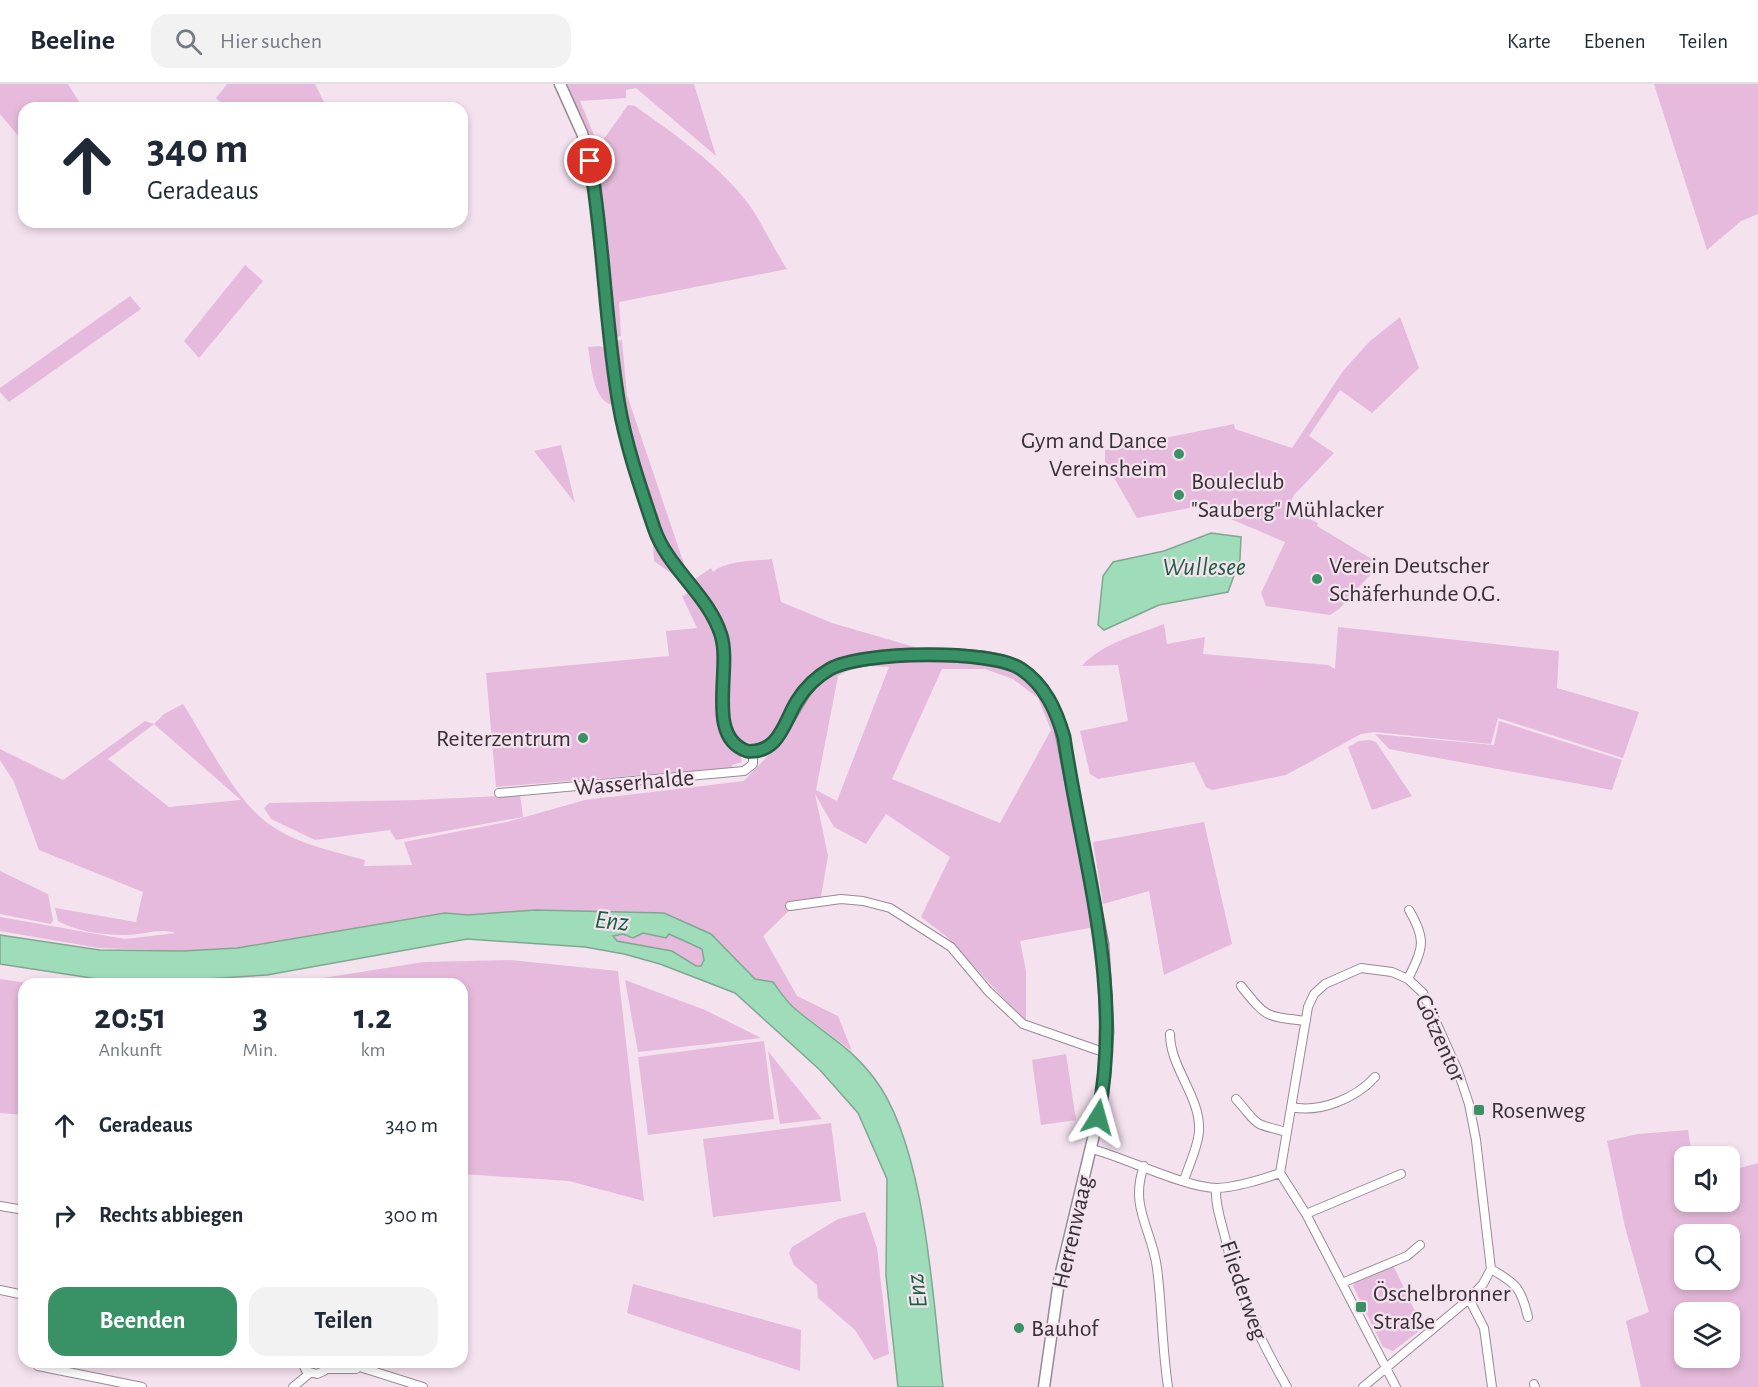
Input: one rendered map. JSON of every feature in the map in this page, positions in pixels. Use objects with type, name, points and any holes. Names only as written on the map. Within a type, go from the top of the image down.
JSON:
[{"type":"main road","points":[[561,84],[582,133],[590,161],[614,372],[628,440],[657,534],[667,555],[707,606],[718,627],[724,653],[722,710],[726,732],[739,748],[753,752]]},
{"type":"main road","name":"Herrenwaag","points":[[753,752],[768,748],[777,739],[797,701],[816,678],[841,664],[870,658],[978,656],[1010,663],[1037,683],[1058,718],[1102,944],[1108,1031],[1102,1101],[1059,1281],[1044,1387]]},
{"type":"street","name":"Wasserhalde","points":[[499,793],[744,771],[753,764],[753,752]]},
{"type":"street","points":[[790,906],[841,899],[863,901],[890,908],[951,947],[988,991],[1023,1024],[1106,1053]]},
{"type":"street","points":[[1408,979],[1424,944],[1409,910]]},
{"type":"street","name":"Götzentor","points":[[1280,1173],[1306,1021],[1314,994],[1325,984],[1361,968],[1379,969],[1408,979],[1423,993],[1458,1071],[1469,1104],[1476,1140],[1491,1269]]},
{"type":"street","points":[[1241,986],[1257,1008],[1269,1016],[1306,1021]]},
{"type":"street","points":[[1170,1034],[1170,1049],[1199,1123],[1198,1139],[1184,1180]]},
{"type":"street","points":[[1291,1107],[1317,1109],[1366,1087],[1375,1077]]},
{"type":"street","points":[[1236,1099],[1251,1120],[1259,1126],[1287,1132]]},
{"type":"street","points":[[1092,1149],[1184,1180],[1216,1188],[1260,1180],[1280,1173],[1306,1214],[1395,1387]]},
{"type":"street","points":[[1144,1166],[1137,1193],[1139,1210],[1155,1258],[1160,1332],[1168,1387]]},
{"type":"street","points":[[1306,1214],[1401,1174]]},
{"type":"street","name":"Fliederweg","points":[[1216,1188],[1223,1228],[1244,1303],[1258,1337],[1287,1387]]},
{"type":"street","points":[[0,1206],[18,1209]]},
{"type":"street","points":[[1342,1283],[1407,1256],[1420,1245]]},
{"type":"street","points":[[1364,1387],[1469,1299],[1483,1284],[1491,1269],[1516,1283],[1523,1296],[1528,1317]]},
{"type":"street","points":[[0,1290],[18,1293]]},
{"type":"street","points":[[1469,1299],[1484,1329],[1492,1387]]},
{"type":"street","points":[[48,1368],[142,1387]]},
{"type":"street","points":[[306,1368],[309,1373]]},
{"type":"street","points":[[290,1387],[309,1373],[321,1373],[325,1368]]},
{"type":"street","points":[[354,1368],[423,1387]]},
{"type":"shaded area","points":[[0,84],[68,84],[79,102],[18,102],[18,136],[0,114]]},
{"type":"shaded area","points":[[227,84],[315,84],[324,102],[220,102],[216,98]]},
{"type":"shaded area","points":[[564,84],[694,84],[716,156],[636,88],[626,90],[626,98],[580,101],[596,140],[588,140]]},
{"type":"shaded area","points":[[1654,84],[1758,84],[1758,214],[1741,221],[1707,250]]},
{"type":"shaded area","points":[[628,105],[635,106],[665,128],[722,174],[747,202],[787,269],[619,302],[621,336],[614,338],[593,154]]},
{"type":"shaded area","points":[[245,265],[263,281],[199,358],[184,341]]},
{"type":"shaded area","points":[[130,296],[141,309],[9,402],[0,392],[0,388]]},
{"type":"shaded area","points":[[1400,317],[1419,368],[1372,413],[1340,390],[1309,436],[1334,453],[1294,495],[1287,509],[1318,523],[1317,526],[1380,564],[1339,609],[1330,615],[1266,606],[1261,593],[1285,542],[1200,506],[1137,518],[1105,462],[1105,450],[1234,424],[1235,429],[1292,448],[1343,371],[1369,342]]},
{"type":"shaded area","points":[[622,340],[627,395],[684,564],[692,581],[711,568],[713,572],[733,563],[772,559],[781,602],[832,623],[935,653],[870,655],[840,661],[803,687],[772,737],[758,745],[739,740],[728,719],[728,651],[659,529],[625,415],[614,341]]},
{"type":"shaded area","points":[[601,346],[606,350],[616,405],[602,399],[594,383],[588,347]]},
{"type":"shaded area","points":[[561,445],[575,503],[534,451]]},
{"type":"shaded area","points":[[652,530],[680,580],[654,561]]},
{"type":"shaded area","name":"Reiterzentrum","points":[[686,588],[702,605],[717,636],[720,654],[719,723],[729,749],[740,754],[742,762],[732,765],[733,771],[677,776],[677,772],[496,787],[486,673],[669,656],[666,631],[697,628],[682,596],[687,594]]},
{"type":"shaded area","points":[[1164,624],[1167,644],[1205,637],[1203,654],[1328,665],[1335,669],[1338,627],[1559,651],[1557,688],[1639,712],[1623,758],[1498,718],[1491,744],[1374,732],[1361,734],[1286,775],[1212,790],[1206,787],[1194,762],[1098,779],[1090,774],[1080,731],[1128,721],[1118,665],[1082,666],[1099,651]]},
{"type":"shaded area","points":[[981,660],[995,664],[1024,678],[1038,693],[1053,716],[1095,927],[1020,941],[1026,971],[1026,1023],[947,937],[921,917],[950,857],[886,814],[866,844],[834,827],[815,794],[828,856],[820,902],[794,906],[763,936],[797,996],[838,1016],[852,1051],[791,1005],[773,982],[755,979],[711,934],[445,913],[237,948],[183,951],[99,948],[0,931],[0,917],[125,939],[176,933],[162,931],[129,935],[108,934],[76,929],[58,921],[55,908],[136,922],[143,892],[39,850],[14,782],[0,760],[0,749],[63,780],[145,721],[154,724],[164,714],[183,704],[237,791],[269,824],[308,844],[365,860],[364,866],[412,865],[404,842],[507,822],[585,800],[744,781],[778,745],[801,702],[828,674],[879,661]],"holes":[[[868,666],[889,667],[837,801],[816,790],[838,676],[847,671]],[[942,669],[985,669],[1013,679],[1038,698],[1051,730],[1000,823],[892,779]],[[154,724],[241,800],[169,807],[108,759]]]},
{"type":"shaded area","points":[[1499,721],[1622,760],[1612,790],[1389,749],[1375,734],[1494,745]]},
{"type":"shaded area","points":[[1359,741],[1376,742],[1412,796],[1372,810],[1348,747]]},
{"type":"shaded area","points":[[520,795],[523,817],[396,840],[390,830],[315,840],[271,819],[264,808],[269,803]]},
{"type":"shaded area","points":[[1204,822],[1232,944],[1164,975],[1149,891],[1103,904],[1093,842]]},
{"type":"shaded area","points":[[0,871],[48,894],[53,920],[51,924],[0,914]]},
{"type":"shaded area","points":[[643,933],[665,938],[669,934],[702,949],[704,960],[701,966],[696,966],[672,951],[617,941],[613,936],[623,934],[633,938]]},
{"type":"shaded area","points":[[510,960],[618,971],[644,1201],[569,1181],[468,1174],[468,978],[323,978],[424,962]]},
{"type":"shaded area","points":[[0,979],[18,982],[18,1114],[0,1113]]},
{"type":"shaded area","points":[[625,980],[705,1010],[761,1038],[638,1052]]},
{"type":"shaded area","points":[[764,1041],[774,1119],[648,1135],[638,1057]]},
{"type":"shaded area","points":[[768,1051],[822,1119],[780,1124]]},
{"type":"shaded area","points":[[1066,1054],[1076,1120],[1041,1125],[1032,1060]]},
{"type":"shaded area","points":[[831,1123],[841,1201],[713,1217],[703,1139]]},
{"type":"shaded area","points":[[1688,1130],[1690,1146],[1674,1146],[1674,1212],[1740,1212],[1740,1168],[1758,1163],[1758,1387],[1641,1387],[1626,1321],[1649,1312],[1625,1227],[1607,1141],[1638,1134]]},
{"type":"shaded area","points":[[865,1212],[877,1248],[889,1354],[874,1360],[855,1330],[818,1298],[817,1285],[794,1265],[789,1253],[792,1247],[838,1219]]},
{"type":"shaded area","points":[[1393,1265],[1423,1328],[1393,1351],[1383,1347],[1353,1286],[1355,1282]]},
{"type":"shaded area","points":[[633,1284],[801,1330],[800,1371],[627,1313]]},
{"type":"water","name":"Wullesee","points":[[1211,533],[1241,537],[1240,559],[1228,592],[1159,605],[1104,630],[1098,625],[1103,576],[1113,562],[1164,551]]},
{"type":"water","name":"Enz","points":[[535,910],[664,913],[711,934],[755,979],[773,982],[793,1007],[855,1057],[874,1078],[891,1107],[905,1143],[916,1183],[930,1270],[943,1387],[898,1387],[886,1276],[887,1179],[858,1113],[820,1070],[735,993],[660,964],[624,954],[585,947],[467,939],[267,975],[221,978],[91,978],[0,964],[0,935],[100,950],[183,951],[237,948],[445,913],[468,915]],"holes":[[[643,933],[666,938],[669,934],[702,949],[704,960],[701,966],[696,966],[672,951],[617,941],[613,936],[623,934],[633,938]]]},
{"type":"place","name":"Gym and Dance Vereinsheim","points":[[1179,454]]},
{"type":"place","name":"Bouleclub \"Sauberg\" Mühlacker","points":[[1179,495]]},
{"type":"place","name":"Verein Deutscher Schäferhunde O.G.","points":[[1317,579]]},
{"type":"place","name":"Reiterzentrum","points":[[583,738]]},
{"type":"place","name":"Rosenweg","points":[[1479,1110]]},
{"type":"place","name":"Öschelbronner Straße","points":[[1361,1307]]},
{"type":"place","name":"Bauhof","points":[[1019,1328]]},
{"type":"route","points":[[590,161],[620,408],[657,534],[667,555],[699,593],[718,627],[724,647],[725,665],[723,722],[731,740],[739,748],[747,751],[753,752],[768,748],[777,739],[797,701],[816,678],[841,664],[870,658],[978,656],[999,660],[1010,663],[1031,677],[1054,708],[1064,737],[1106,973],[1108,1031],[1102,1101],[1098,1117]]}]
